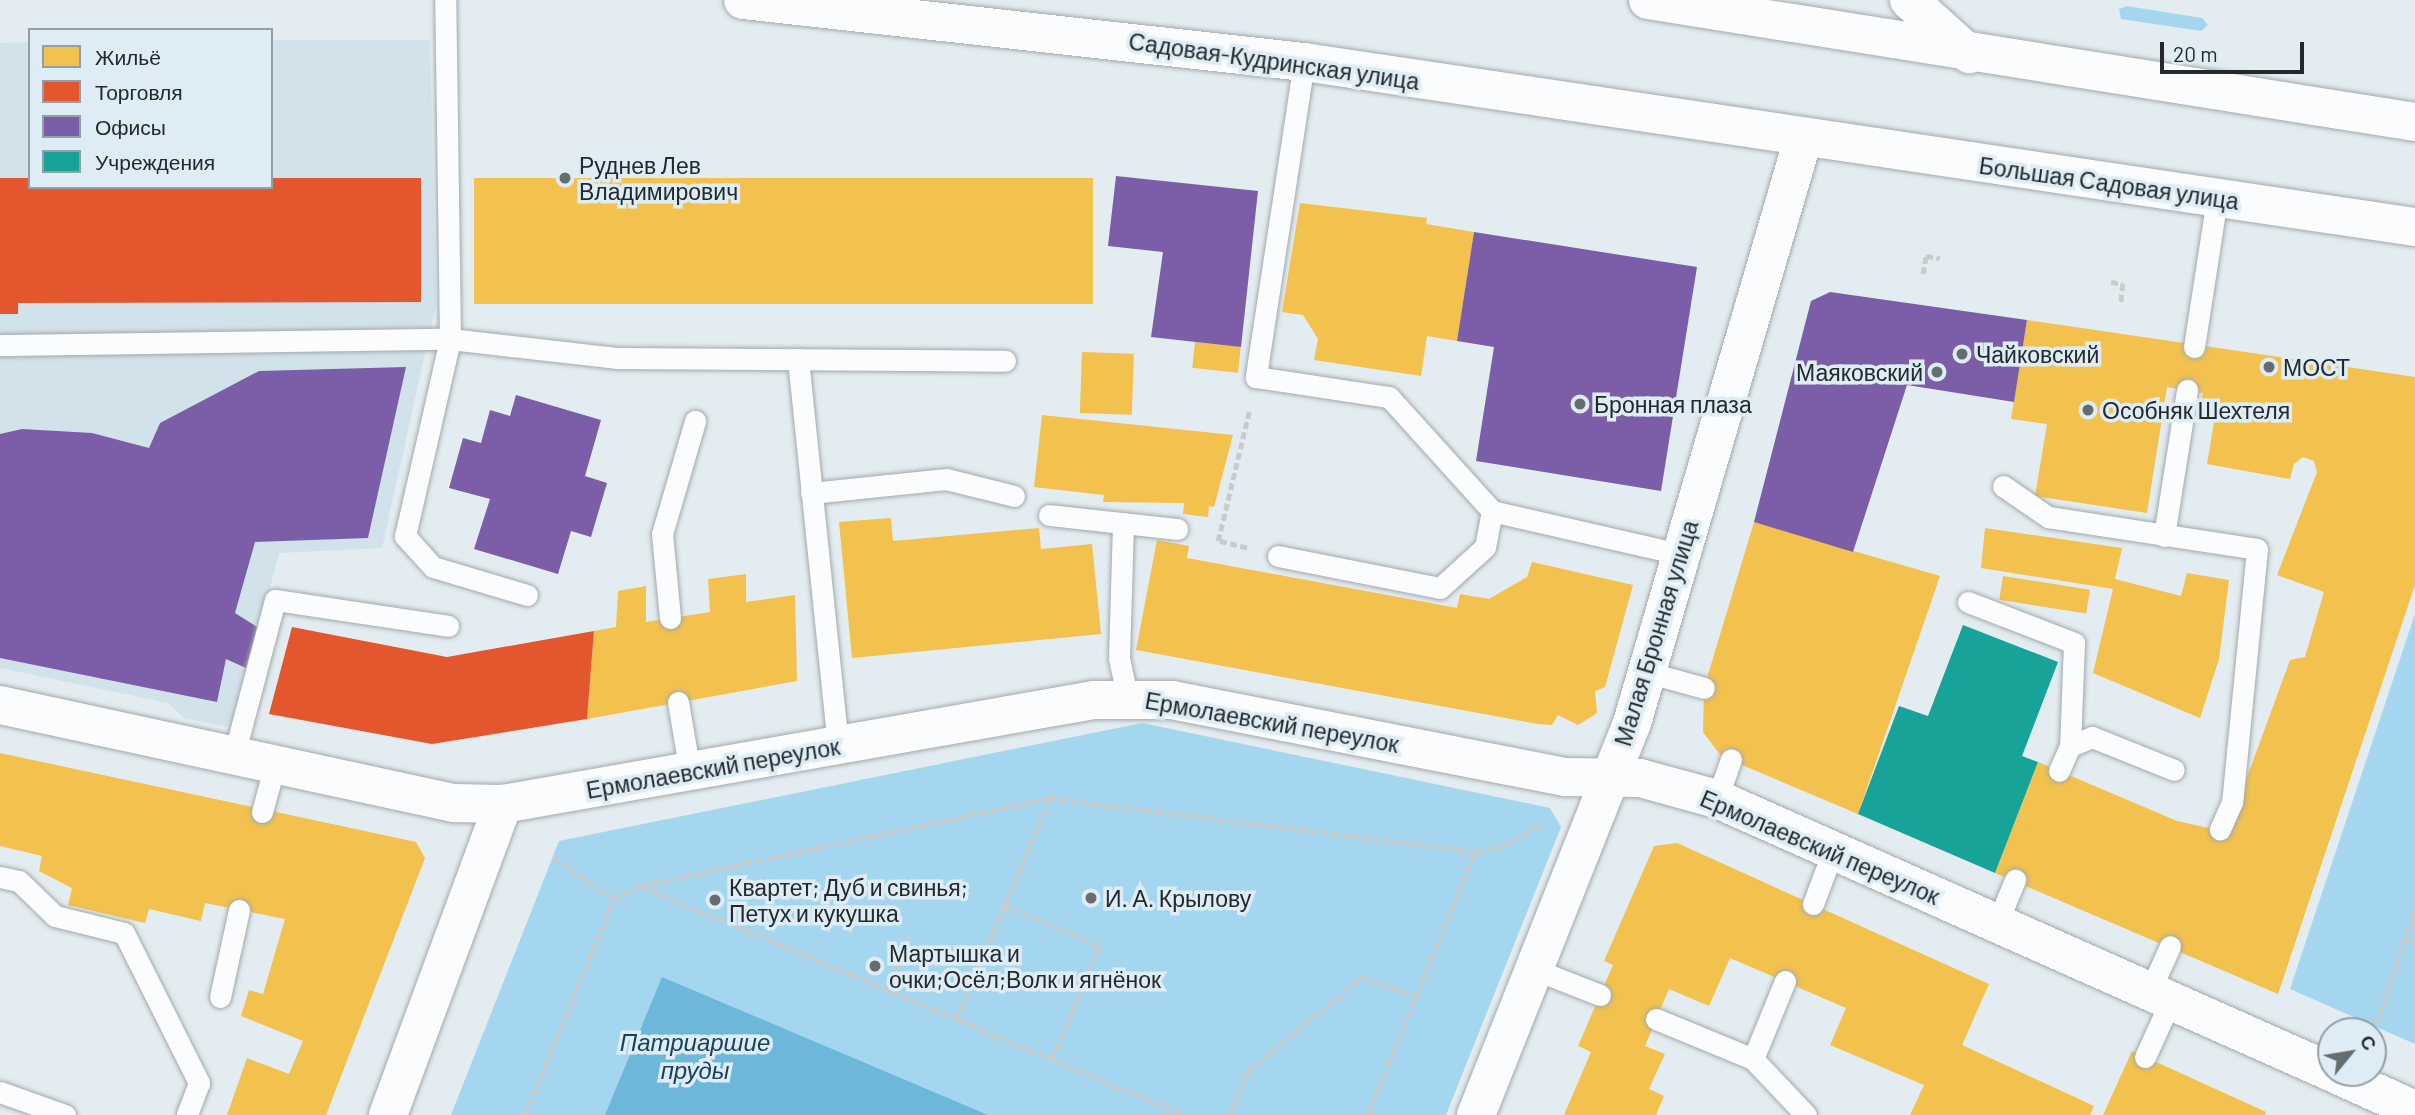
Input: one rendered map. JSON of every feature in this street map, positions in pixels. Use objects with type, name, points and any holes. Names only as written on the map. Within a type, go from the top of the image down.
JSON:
[{"type":"street","name":"Садовая-Кудринская улица","points":[[743,0],[1304,62],[1803,139]]},
{"type":"street","points":[[1648,0],[1969,54],[2415,122]]},
{"type":"street","points":[[1909,0],[1969,54]]},
{"type":"street","name":"Большая Садовая улица","points":[[1803,139],[2415,227]]},
{"type":"street","name":"Малая Бронная улица","points":[[1476,1115],[1610,776],[1646,672],[1803,139]]},
{"type":"street","name":"Ермолаевский переулок","points":[[0,705],[455,803],[503,804],[1127,697],[1172,700],[1566,777],[1610,776],[1717,799],[1834,848],[2317,1066]]},
{"type":"street","points":[[388,1115],[503,804]]},
{"type":"street","name":"Ермолаевский переулок","points":[[2363,1087],[2415,1110]]},
{"type":"lane","points":[[445,0],[450,339],[405,536],[433,568],[527,595]]},
{"type":"lane","points":[[1304,62],[1256,377],[1389,397],[1492,511],[1680,554]]},
{"type":"lane","points":[[2194,346],[2217,198]]},
{"type":"lane","points":[[0,345],[450,339],[616,358],[1005,361]]},
{"type":"lane","points":[[797,359],[838,746]]},
{"type":"lane","points":[[2164,536],[2187,390]]},
{"type":"lane","points":[[670,618],[662,534],[695,421]]},
{"type":"lane","points":[[811,493],[946,479],[1014,496]]},
{"type":"lane","points":[[2003,486],[2048,517],[2257,549],[2232,802],[2220,829]]},
{"type":"lane","points":[[1278,556],[1440,588],[1485,547],[1492,511]]},
{"type":"lane","points":[[1049,515],[1177,529]]},
{"type":"lane","points":[[1123,523],[1119,658],[1127,697]]},
{"type":"lane","points":[[233,755],[275,600],[448,626]]},
{"type":"lane","points":[[1968,602],[2074,643],[2070,746],[2059,771]]},
{"type":"lane","points":[[1646,672],[1704,688]]},
{"type":"lane","points":[[678,702],[690,772]]},
{"type":"lane","points":[[2070,746],[2092,737],[2174,770]]},
{"type":"lane","points":[[1717,799],[1731,759]]},
{"type":"lane","points":[[262,812],[275,764]]},
{"type":"lane","points":[[1813,904],[1834,848]]},
{"type":"lane","points":[[0,877],[19,881],[55,916],[124,933],[199,1083],[187,1115]]},
{"type":"lane","points":[[1997,923],[2015,880]]},
{"type":"lane","points":[[220,997],[239,910]]},
{"type":"lane","points":[[2145,1057],[2169,946]]},
{"type":"lane","points":[[1534,969],[1601,995]]},
{"type":"lane","points":[[1753,1059],[1785,981]]},
{"type":"lane","points":[[1656,1019],[1753,1059],[1807,1115]]},
{"type":"lane","points":[[0,1092],[65,1115]]},
{"type":"path","points":[[1923,274],[1926,256],[1940,258]]},
{"type":"path","points":[[2111,282],[2123,284],[2121,302]]},
{"type":"path","points":[[1256,377],[1218,541],[1278,556]]},
{"type":"path","points":[[957,1019],[1050,798]]},
{"type":"path","points":[[525,1115],[614,899],[641,886],[1050,798],[1475,852],[1505,845],[1555,816]]},
{"type":"path","points":[[1368,1115],[1475,852]]},
{"type":"path","points":[[552,857],[614,899]]},
{"type":"path","points":[[641,886],[1184,1115]]},
{"type":"path","points":[[1004,905],[1100,946],[1053,1059]]},
{"type":"path","points":[[2379,1017],[2415,909]]},
{"type":"path","points":[[887,989],[911,932]]},
{"type":"path","points":[[2404,939],[2415,943]]},
{"type":"path","points":[[1230,1115],[1247,1072],[1362,978],[1416,996]]},
{"type":"shaded area","points":[[2127,6],[2202,18],[2208,25],[2201,31],[2121,19],[2119,9]]},
{"type":"shaded area","points":[[273,40],[430,40],[436,304],[382,548],[279,553],[234,728],[184,718],[168,703],[0,668],[0,43],[28,42],[28,189],[273,189]]},
{"type":"shaded area","points":[[2415,614],[2415,1044],[2387,1032],[2387,1017],[2354,1017],[2290,989]]},
{"type":"shaded area","name":"Патриаршие пруды","points":[[1142,723],[1550,808],[1561,827],[1446,1115],[451,1115],[559,841]]},
{"type":"water","name":"Патриаршие пруды","points":[[662,977],[896,1076],[988,1115],[605,1115]]},
{"type":"building: Жильё","points":[[474,178],[1093,178],[1093,304],[474,304]]},
{"type":"building: Жильё","points":[[1300,203],[1427,218],[1426,224],[1474,232],[1457,341],[1427,336],[1421,376],[1314,360],[1318,339],[1303,315],[1282,312]]},
{"type":"building: Жильё","points":[[2027,320],[2415,377],[2415,585],[2278,994],[1995,873],[2038,762],[2177,821],[2227,832],[2290,660],[2305,657],[2324,592],[2277,575],[2317,472],[2314,461],[2303,457],[2294,464],[2290,479],[2207,464],[2217,404],[2201,401],[2203,393],[2167,387],[2147,513],[2035,496],[2047,424],[2011,419]]},
{"type":"building: Жильё","points":[[1195,342],[1241,347],[1238,373],[1192,368]]},
{"type":"building: Жильё","points":[[1082,352],[1134,354],[1132,415],[1080,413]]},
{"type":"building: Жильё","points":[[1042,415],[1233,435],[1214,507],[1209,506],[1208,517],[1183,514],[1184,503],[1103,502],[1104,495],[1034,487]]},
{"type":"building: Жильё","points":[[891,518],[893,541],[1039,528],[1041,549],[1092,544],[1101,634],[852,658],[839,522]]},
{"type":"building: Жильё","points":[[1754,522],[1940,576],[1858,814],[1721,756],[1703,732],[1704,688]]},
{"type":"building: Жильё","points":[[1985,528],[2122,548],[2115,579],[2181,596],[2187,573],[2229,580],[2219,659],[2200,718],[2093,673],[2113,589],[1981,568]]},
{"type":"building: Жильё","points":[[1157,540],[1189,546],[1187,558],[1457,608],[1460,594],[1489,599],[1527,577],[1532,562],[1633,585],[1605,687],[1595,691],[1597,713],[1578,725],[1558,715],[1552,725],[1538,724],[1136,650]]},
{"type":"building: Жильё","points":[[746,574],[746,602],[795,595],[797,681],[587,719],[594,631],[616,627],[618,591],[646,586],[646,622],[710,612],[708,579]]},
{"type":"building: Жильё","points":[[2003,576],[2090,590],[2086,613],[1999,600]]},
{"type":"building: Жильё","points":[[0,753],[416,842],[425,858],[326,1115],[227,1115],[247,1058],[289,1074],[303,1041],[241,1016],[249,990],[263,994],[285,919],[205,903],[201,921],[149,909],[145,923],[68,905],[72,888],[39,871],[42,856],[0,846]]},
{"type":"building: Жильё","points":[[1677,843],[1989,984],[1962,1045],[2094,1106],[2090,1115],[1910,1115],[1924,1085],[1830,1045],[1846,1008],[1730,958],[1709,1006],[1669,989],[1645,1046],[1665,1054],[1649,1089],[1664,1096],[1656,1115],[1564,1115],[1591,1052],[1578,1046],[1613,965],[1604,961],[1654,846]]},
{"type":"building: Жильё","points":[[2132,1051],[2266,1112],[2265,1115],[2103,1115]]},
{"type":"building: Торговля","points":[[0,178],[28,178],[28,189],[273,189],[273,178],[421,178],[421,302],[18,303],[18,314],[0,314]]},
{"type":"building: Торговля","points":[[292,627],[447,657],[594,631],[587,719],[432,744],[269,714]]},
{"type":"building: Офисы","points":[[1116,176],[1258,191],[1241,347],[1151,337],[1163,252],[1108,246]]},
{"type":"building: Офисы","name":"Бронная плаза","points":[[1474,232],[1697,267],[1661,491],[1476,461],[1494,347],[1457,341]]},
{"type":"building: Офисы","points":[[1830,292],[2027,320],[2014,402],[1907,385],[1853,552],[1754,522],[1811,301]]},
{"type":"building: Офисы","points":[[406,367],[368,538],[255,542],[235,613],[257,627],[246,668],[226,659],[217,702],[0,658],[0,434],[22,429],[92,433],[149,448],[160,423],[259,371]]},
{"type":"building: Офисы","points":[[516,395],[601,420],[585,476],[607,483],[591,537],[571,531],[558,574],[474,549],[490,499],[449,488],[463,438],[481,443],[490,410],[510,416]]},
{"type":"building: Учреждения","points":[[1963,625],[2058,662],[2022,756],[2038,762],[1995,873],[1858,814],[1899,706],[1928,716]]},
{"type":"place","name":"Руднев Лев Владимирович","points":[[565,178]]},
{"type":"place","name":"Чайковский","points":[[1962,354]]},
{"type":"place","name":"МОСТ","points":[[2269,367]]},
{"type":"place","name":"Маяковский","points":[[1937,372]]},
{"type":"place","name":"Бронная плаза","points":[[1580,404]]},
{"type":"place","name":"Особняк Шехтеля","points":[[2088,410]]},
{"type":"place","name":"И. А. Крылову","points":[[1091,898]]},
{"type":"place","name":"Квартет; Дуб и свинья; Петух и кукушка","points":[[715,900]]},
{"type":"place","name":"Мартышка и очки;Осёл;Волк и ягнёнок","points":[[875,966]]}]
